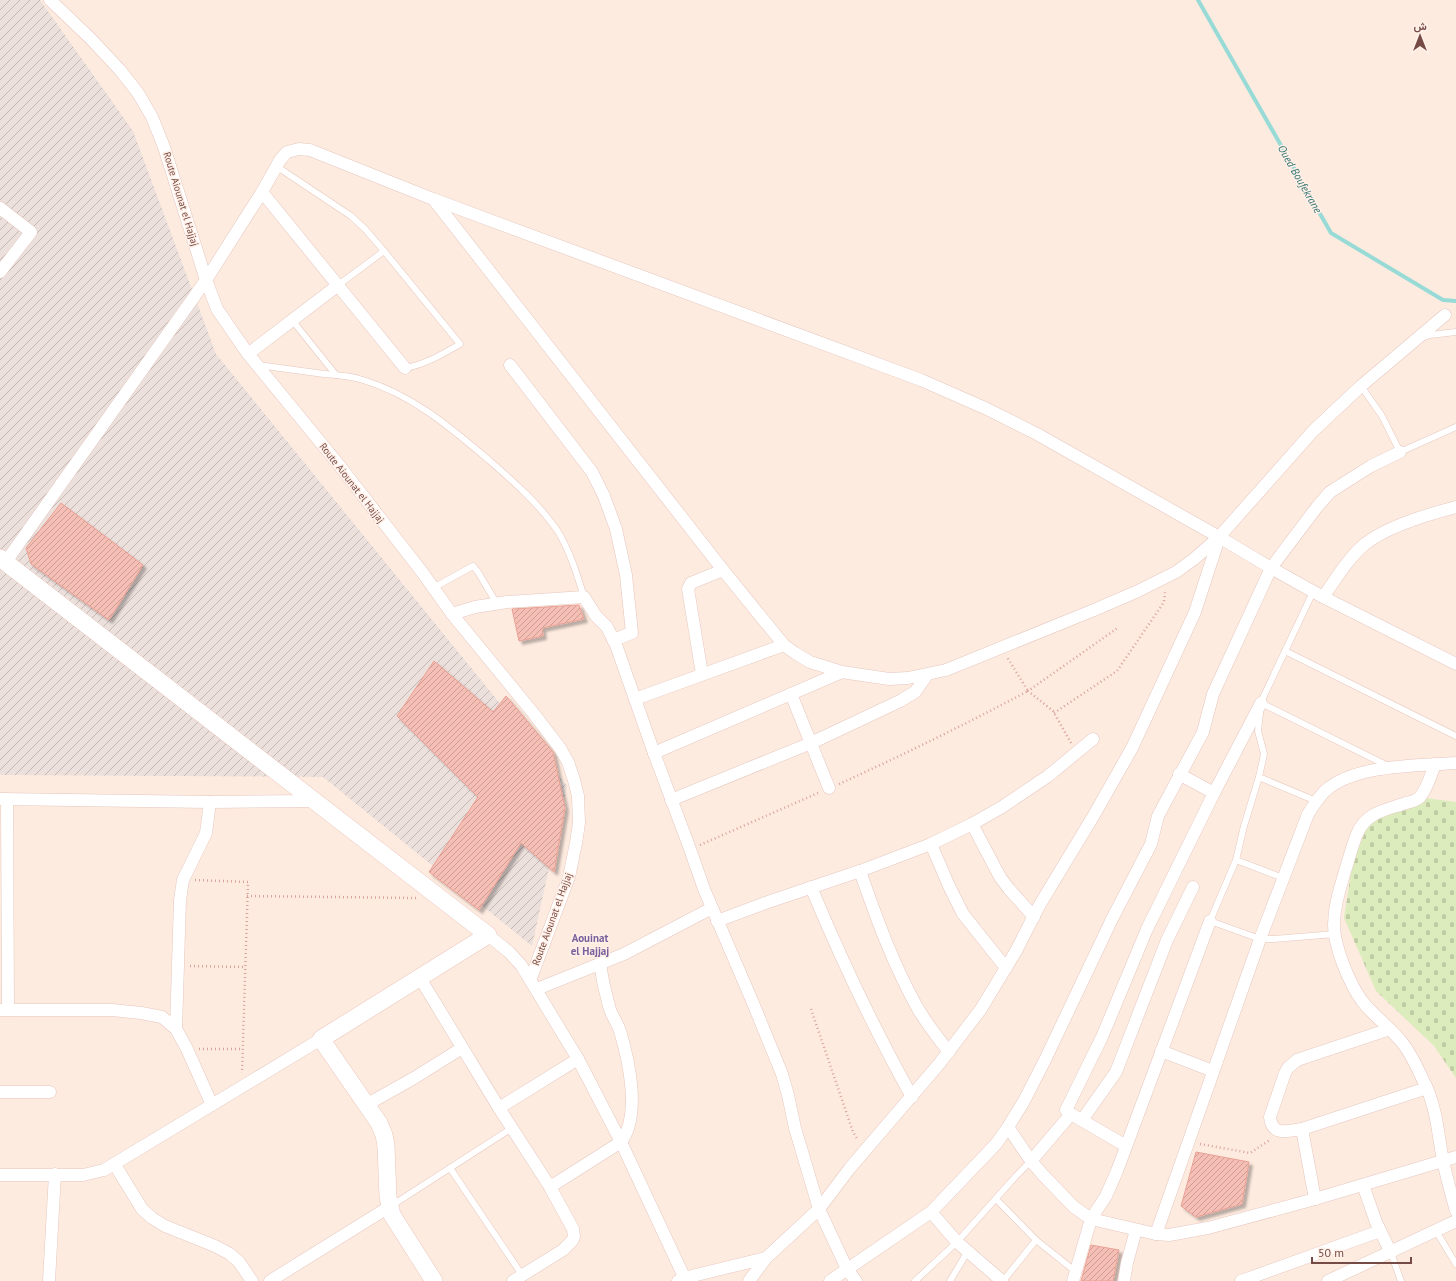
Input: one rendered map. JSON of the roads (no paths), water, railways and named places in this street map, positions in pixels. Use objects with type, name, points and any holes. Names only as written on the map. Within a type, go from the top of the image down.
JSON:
[{"type":"street","name":"Route Aiounat el Hajjaj","points":[[50,0],[90,38],[120,70],[138,93],[152,117],[164,147],[206,280],[218,309],[248,354],[339,465],[452,614],[560,748],[568,762],[578,796],[579,823],[569,877],[534,984]]},
{"type":"street","points":[[766,1258],[682,1280],[621,1142],[578,1059],[534,984],[521,965],[509,952],[3,561],[206,280],[262,192],[276,166],[288,152],[299,149],[310,150],[433,199],[921,380],[985,408],[1037,434],[1318,594],[1456,664]]},
{"type":"street","points":[[262,192],[405,368]]},
{"type":"street","points":[[433,199],[723,570],[784,645],[810,662],[842,672],[889,679],[908,678],[946,670],[1138,591],[1194,559],[1219,537],[1313,431],[1361,386],[1445,315]]},
{"type":"street","points":[[0,208],[31,232],[0,272]]},
{"type":"street","points":[[248,354],[337,286]]},
{"type":"street","points":[[510,365],[592,472],[604,496],[616,529],[626,575],[632,633],[613,640]]},
{"type":"street","points":[[830,1281],[931,1212],[996,1144],[1008,1127],[1024,1101],[1045,1060],[1112,919],[1151,844],[1158,816],[1179,774],[1203,732],[1213,694],[1271,568],[1317,506],[1330,492],[1371,466],[1400,452]]},
{"type":"street","points":[[1318,594],[1365,544],[1381,534],[1431,514],[1456,507]]},
{"type":"street","points":[[750,1281],[766,1258],[819,1209],[864,1151],[912,1097],[981,1009],[1132,748],[1180,648],[1195,612],[1219,537]]},
{"type":"street","points":[[702,674],[688,589],[691,583],[723,570]]},
{"type":"street","points":[[452,614],[475,607],[507,602],[584,597],[596,616],[607,627],[704,889],[782,1074],[819,1209],[848,1269],[856,1281]]},
{"type":"street","points":[[634,699],[784,645]]},
{"type":"street","points":[[654,753],[842,672]]},
{"type":"street","points":[[671,800],[811,743],[910,696],[915,692],[927,675]]},
{"type":"street","points":[[791,694],[829,788]]},
{"type":"street","points":[[1126,1146],[1066,1110],[1102,1037],[1147,929],[1260,703]]},
{"type":"street","points":[[717,921],[860,871],[931,844],[972,824],[1002,807],[1048,776],[1093,739]]},
{"type":"street","points":[[1156,1234],[1260,939],[1308,814],[1316,801],[1331,787],[1353,775],[1370,770],[1456,763]]},
{"type":"street","points":[[1435,764],[1424,792],[1418,799],[1374,814],[1367,818],[1358,832],[1337,901],[1334,924],[1335,934],[1347,975],[1361,999],[1401,1041],[1427,1088],[1434,1109],[1444,1162],[1456,1211]]},
{"type":"street","points":[[1179,774],[1214,793]]},
{"type":"street","points":[[212,1105],[187,1049],[176,1029],[162,1017],[141,1012],[80,1009],[4,1010],[4,799],[210,802],[314,801]]},
{"type":"street","points":[[176,1029],[180,900],[183,880],[206,833],[210,802]]},
{"type":"street","points":[[972,824],[1000,877],[1034,917]]},
{"type":"street","points":[[931,844],[948,886],[963,914],[1006,968]]},
{"type":"street","points":[[860,871],[879,924],[904,981],[918,1008],[948,1052]]},
{"type":"street","points":[[811,887],[840,955],[876,1029],[912,1097]]},
{"type":"street","points":[[1031,1161],[1076,1117],[1116,1072],[1167,940],[1193,887]]},
{"type":"street","points":[[534,984],[600,964],[624,954],[712,908]]},
{"type":"street","points":[[1074,1276],[1091,1220],[1106,1196],[1126,1146],[1210,921]]},
{"type":"street","points":[[0,1175],[84,1175],[104,1170],[115,1165],[488,936]]},
{"type":"street","points":[[550,1187],[621,1142],[625,1135],[630,1115],[632,1103],[631,1088],[625,1049],[620,1029],[610,1008],[603,986],[600,964]]},
{"type":"street","points":[[420,978],[499,1108],[550,1187],[573,1229],[574,1237],[570,1244],[517,1278]]},
{"type":"street","points":[[1390,1029],[1296,1060],[1291,1064],[1285,1073],[1270,1117],[1272,1126],[1275,1129],[1284,1131],[1302,1129],[1427,1088]]},
{"type":"street","points":[[322,1039],[379,1123],[384,1135],[386,1146],[389,1206],[392,1215],[434,1281]]},
{"type":"street","points":[[366,1105],[414,1078],[462,1048]]},
{"type":"street","points":[[1162,1051],[1213,1071]]},
{"type":"street","points":[[499,1108],[578,1059]]},
{"type":"street","points":[[0,1092],[50,1092]]},
{"type":"street","points":[[1008,1127],[1031,1161],[1074,1207],[1091,1220],[1156,1234],[1169,1235],[1208,1228],[1315,1199],[1444,1162],[1456,1157]]},
{"type":"street","points":[[1302,1129],[1315,1199]]},
{"type":"street","points":[[115,1165],[142,1209],[152,1218],[165,1226],[216,1246],[230,1254],[239,1262],[252,1281]]},
{"type":"street","points":[[49,1281],[55,1174]]},
{"type":"street","points":[[1363,1185],[1380,1231],[1391,1253]]},
{"type":"street","points":[[270,1281],[389,1206]]},
{"type":"street","points":[[931,1212],[957,1242],[1002,1281]]},
{"type":"street","points":[[1328,1281],[1350,1276],[1391,1253],[1456,1221]]},
{"type":"street","points":[[1124,1281],[1127,1262],[1136,1230]]},
{"type":"street","points":[[1241,1281],[1380,1231]]},
{"type":"lane","points":[[276,166],[351,216],[365,229],[460,344],[428,361],[405,368]]},
{"type":"lane","points":[[337,286],[384,251]]},
{"type":"lane","points":[[292,320],[336,375]]},
{"type":"lane","points":[[1415,340],[1430,335],[1456,332]]},
{"type":"lane","points":[[257,364],[362,380],[384,388],[416,403],[464,438],[522,489],[541,510],[556,530],[568,550],[584,597]]},
{"type":"lane","points":[[1361,386],[1382,416],[1400,452],[1456,427]]},
{"type":"lane","points":[[433,588],[473,566],[497,604]]},
{"type":"lane","points":[[1318,594],[1285,651],[1260,703],[1258,731],[1264,754],[1259,776],[1244,826],[1236,860],[1210,921],[1260,939],[1335,934]]},
{"type":"lane","points":[[1285,651],[1456,736]]},
{"type":"lane","points":[[1260,703],[1393,768]]},
{"type":"lane","points":[[1259,776],[1316,801]]},
{"type":"lane","points":[[1236,860],[1283,878]]},
{"type":"lane","points":[[389,1206],[512,1128]]},
{"type":"lane","points":[[915,1281],[957,1242],[1031,1161]]},
{"type":"lane","points":[[450,1168],[517,1278]]},
{"type":"lane","points":[[996,1199],[1074,1276]]},
{"type":"lane","points":[[1436,1231],[1456,1264]]},
{"type":"lane","points":[[1002,1281],[1036,1240]]},
{"type":"lane","points":[[950,1281],[968,1251]]},
{"type":"lane","points":[[1391,1253],[1401,1281]]},
{"type":"waterway","name":"Oued Boufekrane","points":[[1198,0],[1331,233],[1443,300],[1456,301]]},
{"type":"district","name":"Aouinat el Hajjaj","points":[[590,944]]}]
